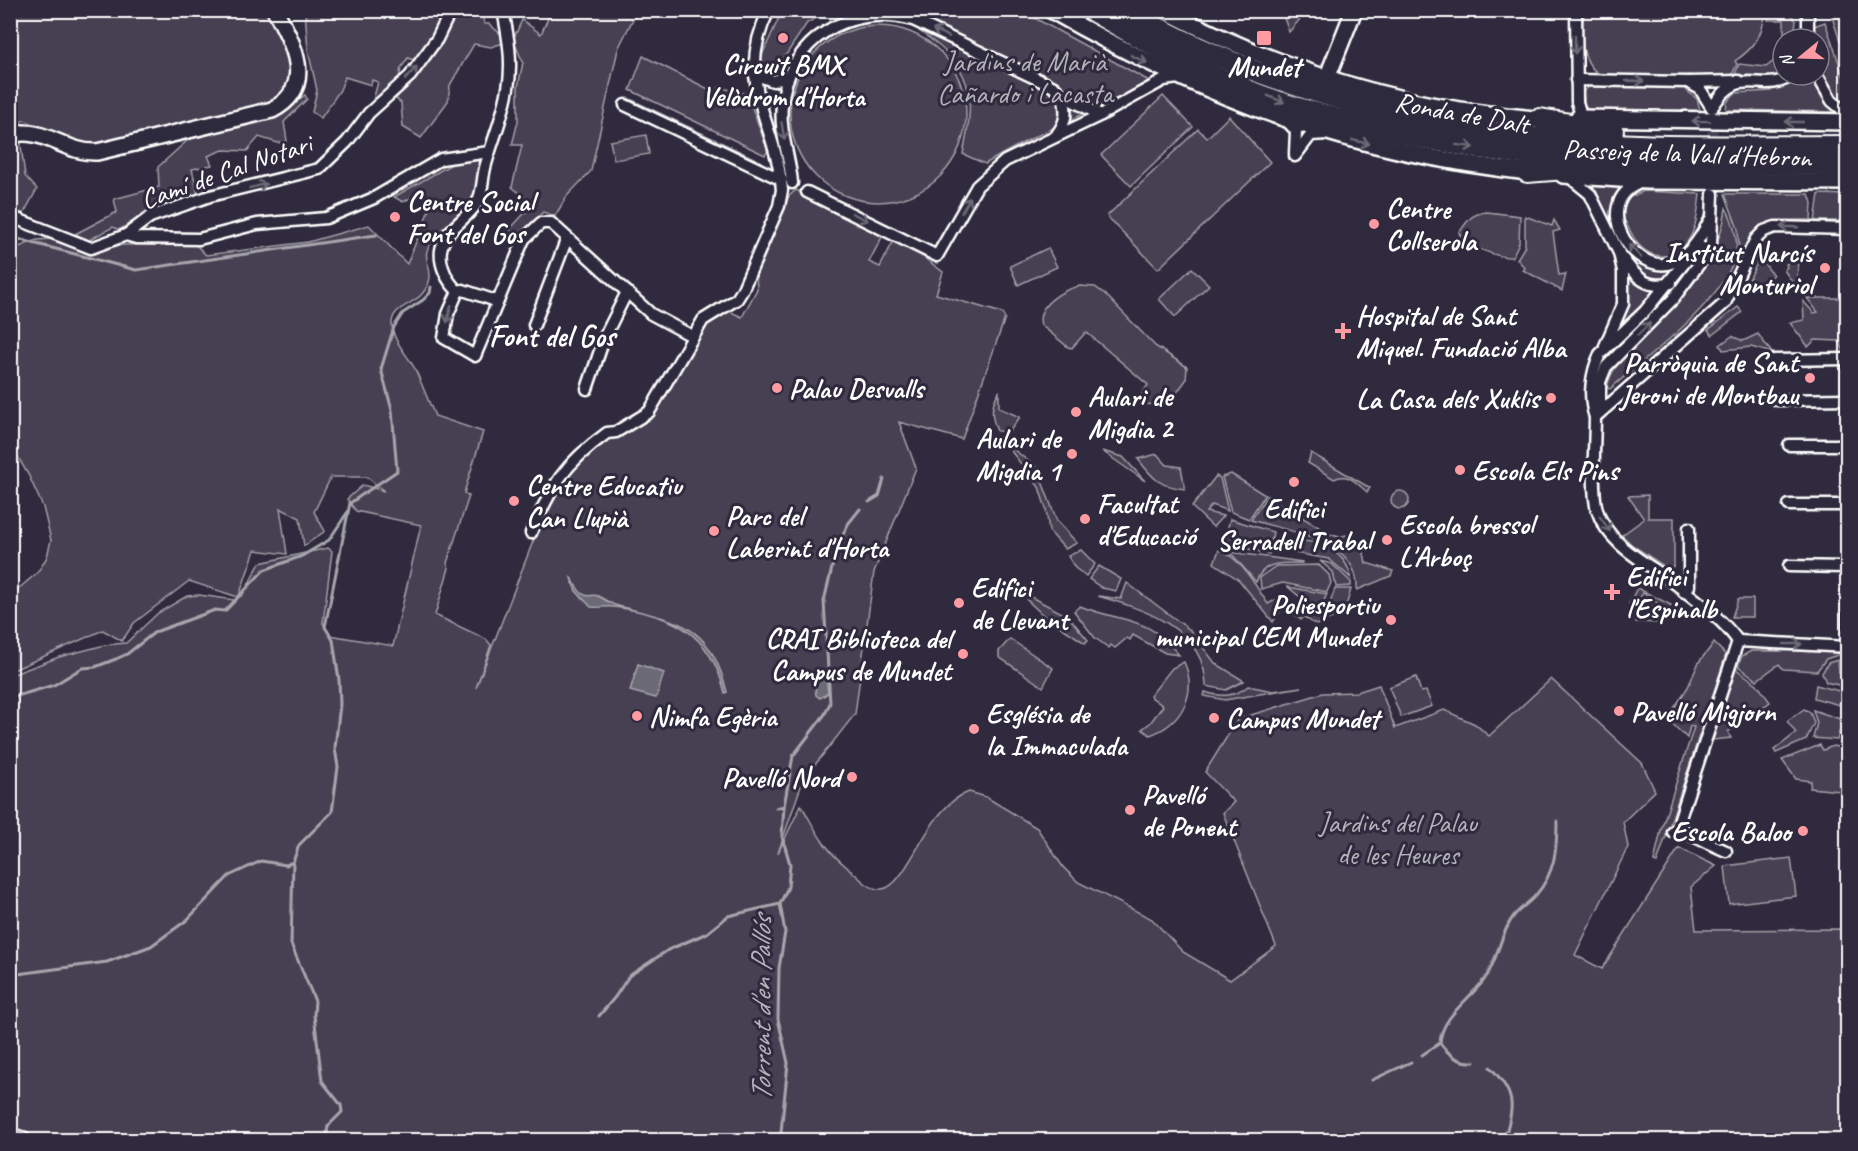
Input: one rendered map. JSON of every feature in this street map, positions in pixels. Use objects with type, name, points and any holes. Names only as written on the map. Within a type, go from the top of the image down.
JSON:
[{"type":"highway","name":"Ronda de Dalt","points":[[1091,10],[1146,42],[1294,106],[1440,143],[1647,172],[1848,165]]},
{"type":"highway","name":"Ronda de Dalt","points":[[1125,10],[1204,50],[1274,79],[1379,111],[1513,135],[1674,145],[1848,146]]},
{"type":"highway","points":[[1540,119],[1636,134],[1674,145]]},
{"type":"highway","points":[[1527,172],[1647,172]]},
{"type":"street","points":[[10,135],[37,134],[72,150],[98,152],[272,110],[284,103],[293,92],[298,70],[294,48],[275,10]]},
{"type":"street","name":"Camí de Cal Notari","points":[[18,219],[91,248],[126,235],[150,217],[210,196],[319,170],[347,142],[369,113],[410,76],[437,39],[452,10]]},
{"type":"street","points":[[496,301],[463,290],[458,291],[450,285],[441,260],[441,250],[450,231],[478,200],[489,152],[509,86],[509,46],[503,10]]},
{"type":"street","points":[[769,10],[755,48],[755,85],[787,182]]},
{"type":"street","name":"Passeig de la Vall d'Hebron","points":[[1052,10],[1121,50],[1178,78],[1287,121],[1328,134],[1415,155],[1568,176],[1647,172],[1848,182]]},
{"type":"street","name":"Passeig de la Vall d'Hebron","points":[[1164,10],[1269,58],[1327,78],[1430,105],[1540,119],[1848,122]]},
{"type":"street","points":[[1327,78],[1354,10]]},
{"type":"street","points":[[1576,10],[1576,80],[1579,112],[1586,118]]},
{"type":"street","points":[[1808,10],[1808,27]]},
{"type":"street","points":[[531,533],[546,498],[564,469],[607,433],[616,432],[649,412],[703,320],[738,299],[779,206],[787,182],[781,126],[786,77],[805,50],[820,34],[853,19],[881,15],[913,20],[1054,87],[1063,96],[1101,115]]},
{"type":"street","points":[[754,74],[773,81],[786,77]]},
{"type":"street","points":[[807,192],[937,256],[977,186],[1005,161],[1101,115],[1164,80],[1178,78]]},
{"type":"street","points":[[1576,80],[1771,81]]},
{"type":"street","points":[[1688,82],[1700,89],[1712,108],[1725,89],[1742,82]]},
{"type":"street","points":[[1824,87],[1832,101],[1848,114]]},
{"type":"street","points":[[1057,135],[1065,123],[1067,110],[1063,96]]},
{"type":"street","points":[[625,105],[787,182]]},
{"type":"street","points":[[1287,121],[1296,131],[1295,156],[1311,135],[1328,134]]},
{"type":"street","name":"Camí de Cal Notari","points":[[126,235],[136,238],[199,239],[257,224],[326,218],[374,198],[441,159],[489,152]]},
{"type":"street","points":[[1647,172],[1626,191],[1617,206],[1617,219],[1633,251],[1647,261],[1666,264],[1683,257],[1696,244]]},
{"type":"street","points":[[1568,176],[1590,194],[1618,253],[1625,280],[1624,297],[1619,316],[1592,376],[1592,408],[1597,415]]},
{"type":"street","points":[[1713,194],[1710,220],[1711,243],[1705,256],[1654,320],[1606,367],[1600,382],[1597,415],[1596,504],[1602,520],[1630,553],[1726,626],[1738,642]]},
{"type":"street","points":[[1600,354],[1645,311],[1668,284],[1694,251],[1710,220]]},
{"type":"street","points":[[458,291],[448,314],[444,339],[475,356],[496,301],[524,239],[541,224],[551,223],[651,314],[692,336]]},
{"type":"street","points":[[1597,415],[1725,303],[1756,239],[1764,231],[1775,227],[1848,229]]},
{"type":"street","points":[[534,324],[567,238]]},
{"type":"street","points":[[1696,244],[1705,256]]},
{"type":"street","points":[[1618,253],[1641,280],[1653,285],[1668,284],[1691,276]]},
{"type":"street","points":[[587,389],[605,336],[627,292]]},
{"type":"street","points":[[1774,360],[1848,359]]},
{"type":"street","points":[[1738,642],[1848,646],[1846,567],[1848,367]]},
{"type":"street","points":[[1777,400],[1847,399]]},
{"type":"street","points":[[1789,445],[1847,445]]},
{"type":"street","points":[[1789,505],[1847,505]]},
{"type":"street","points":[[1684,592],[1689,586],[1689,528]]},
{"type":"street","points":[[1789,566],[1846,567]]},
{"type":"street","points":[[1726,851],[1676,829],[1738,642]]},
{"type":"street","points":[[10,1136],[22,1140]]},
{"type":"green space","points":[[1295,10],[1307,11],[1289,32],[1284,18]]},
{"type":"green space","points":[[1586,10],[1766,11],[1757,40],[1735,61],[1737,64],[1731,77],[1604,76],[1590,65],[1583,48],[1582,28]]},
{"type":"green space","points":[[11,11],[268,11],[290,58],[291,77],[287,88],[276,101],[89,147],[24,120],[11,129]]},
{"type":"green space","points":[[305,11],[446,11],[437,31],[416,61],[408,58],[401,68],[398,83],[371,108],[378,82],[372,80],[371,85],[345,77],[340,90],[321,118],[312,112],[317,90],[308,50]]},
{"type":"green space","points":[[454,11],[488,11],[487,16],[483,17],[484,24],[489,24],[503,36],[506,42],[491,47],[474,44],[450,85],[448,101],[421,138],[403,127],[401,103],[396,99]]},
{"type":"green space","points":[[551,11],[637,11],[618,49],[591,171],[567,196],[555,216],[543,212],[516,238],[510,229],[533,204],[512,187],[522,145],[512,145],[518,121],[518,87],[523,62],[513,40],[522,20],[541,34]]},
{"type":"green space","name":"Circuit BMX Velòdrom d'Horta","points":[[782,11],[829,11],[807,23],[780,64],[766,70],[761,65],[763,53]]},
{"type":"green space","name":"Jardins de Marià Cañardo i Lacasta","points":[[930,11],[1022,11],[1151,82],[1046,131],[985,164],[963,154],[969,114],[966,83],[950,57],[919,31]]},
{"type":"green space","points":[[1769,11],[1777,11],[1791,15],[1796,21],[1795,27],[1784,27],[1784,20],[1768,20]]},
{"type":"green space","points":[[1830,11],[1847,11],[1847,48],[1840,41]]},
{"type":"green space","points":[[1825,22],[1827,27],[1814,27]]},
{"type":"green space","points":[[878,26],[895,27],[912,32],[940,52],[960,80],[965,97],[965,131],[960,148],[940,176],[912,196],[895,201],[878,202],[861,201],[844,196],[816,176],[796,148],[791,131],[790,114],[791,97],[796,80],[816,52],[844,32],[861,27]]},
{"type":"green space","points":[[1831,39],[1847,86],[1847,108],[1831,95],[1826,87],[1831,87]]},
{"type":"green space","points":[[643,56],[716,93],[719,87],[747,94],[768,151],[765,155],[630,90]]},
{"type":"green space","points":[[1771,63],[1771,78],[1734,77],[1739,64],[1766,67]]},
{"type":"green space","points":[[1590,86],[1687,87],[1687,91],[1697,99],[1700,110],[1585,111],[1583,92]]},
{"type":"green space","points":[[1771,87],[1822,87],[1839,112],[1726,110],[1727,102],[1735,93],[1771,91]]},
{"type":"green space","points":[[305,95],[307,99],[284,122],[287,141],[278,143],[259,137],[247,151],[223,150],[208,156],[212,165],[192,169],[198,194],[142,216],[119,230],[113,227],[89,240],[75,234],[117,212],[114,199],[159,187],[158,167],[189,139],[277,116]]},
{"type":"green space","points":[[1163,96],[1193,127],[1131,186],[1101,155]]},
{"type":"green space","points":[[628,98],[762,162],[761,165],[627,101]]},
{"type":"green space","points":[[1229,116],[1270,162],[1158,269],[1107,216],[1198,129],[1207,138]]},
{"type":"green space","points":[[646,135],[649,154],[614,160],[610,141]]},
{"type":"green space","points":[[20,138],[25,176],[37,189],[24,213],[11,213],[11,141]]},
{"type":"green space","name":"Jardins del Palau de les Heures","points":[[480,160],[475,192],[462,211],[431,242],[426,255],[430,275],[427,287],[418,298],[395,314],[392,325],[395,337],[415,369],[435,416],[483,432],[464,493],[469,496],[447,563],[449,568],[435,615],[486,639],[491,645],[476,688],[553,490],[600,442],[650,415],[705,323],[729,311],[742,317],[757,289],[756,275],[789,196],[796,190],[884,233],[869,262],[880,267],[894,240],[915,251],[943,272],[936,294],[1002,313],[1005,318],[962,439],[899,422],[916,468],[874,572],[855,714],[803,780],[778,853],[801,805],[820,838],[834,855],[867,884],[882,889],[892,885],[901,875],[941,813],[954,800],[969,792],[986,797],[1037,828],[1063,867],[1078,882],[1152,919],[1183,952],[1230,980],[1276,946],[1223,813],[1234,802],[1205,772],[1238,719],[1323,693],[1357,692],[1379,685],[1395,728],[1444,710],[1475,724],[1489,736],[1551,679],[1642,763],[1655,791],[1623,822],[1628,847],[1575,955],[1602,969],[1679,848],[1716,866],[1691,887],[1696,930],[1847,929],[1847,1140],[11,1140],[11,675],[59,657],[105,645],[126,643],[158,613],[187,596],[199,595],[234,600],[238,597],[189,581],[134,623],[122,641],[103,630],[11,671],[10,596],[38,572],[47,557],[51,540],[43,507],[11,445],[11,250],[37,240],[51,239],[91,251],[123,245],[195,244],[206,255],[308,242],[369,225],[407,264],[429,210],[428,199],[418,194],[403,202],[394,197],[455,162]],"holes":[[[331,477],[367,477],[384,491],[363,485],[347,499],[356,511],[421,525],[393,646],[330,635],[323,623],[332,551],[328,548],[260,563],[242,596],[239,596],[255,550],[287,554],[280,508],[300,518],[304,546],[325,531],[314,512]]]},
{"type":"green space","points":[[1590,186],[1624,188],[1616,200],[1633,255],[1680,262],[1669,280],[1651,281],[1629,263],[1598,196]]},
{"type":"green space","points":[[1644,191],[1700,194],[1692,234],[1683,247],[1676,252],[1660,256],[1645,250],[1638,244],[1626,223],[1623,213],[1628,198]]},
{"type":"green space","points":[[1725,194],[1809,194],[1812,203],[1811,220],[1785,220],[1766,224],[1752,235],[1739,258],[1738,229]]},
{"type":"green space","points":[[1819,194],[1847,195],[1847,221],[1815,221]]},
{"type":"green space","points":[[1726,208],[1734,227],[1736,255],[1725,279],[1679,330],[1610,389],[1607,388],[1609,379],[1618,364],[1675,306],[1708,261],[1722,227]]},
{"type":"green space","points":[[1487,212],[1520,216],[1519,243],[1512,257],[1484,251],[1469,243],[1459,233],[1471,218]]},
{"type":"green space","points":[[1525,216],[1552,226],[1554,220],[1560,230],[1553,232],[1559,275],[1566,274],[1562,291],[1523,270],[1525,268],[1517,259],[1525,246]]},
{"type":"green space","points":[[1048,248],[1057,267],[1018,285],[1010,266]]},
{"type":"green space","points":[[1757,254],[1773,275],[1754,288],[1744,290],[1757,263],[1754,260]]},
{"type":"green space","points":[[1797,257],[1797,289],[1784,270],[1787,267],[1786,264]]},
{"type":"green space","points":[[1192,268],[1209,285],[1175,317],[1159,299]]},
{"type":"green space","points":[[1625,268],[1661,288],[1611,340]]},
{"type":"green space","points":[[1080,286],[1095,287],[1105,294],[1155,346],[1187,367],[1186,380],[1168,405],[1140,404],[1137,401],[1148,385],[1086,332],[1072,348],[1041,325],[1042,311],[1052,299]]},
{"type":"green space","points":[[1807,298],[1847,298],[1847,351],[1844,351],[1839,341],[1815,340],[1808,347],[1790,323],[1804,320],[1803,301],[1814,313],[1818,312]]},
{"type":"green space","points":[[1738,307],[1742,312],[1712,335],[1708,330]]},
{"type":"green space","points":[[1758,334],[1772,353],[1751,347],[1723,350],[1720,345],[1732,336],[1743,341]]},
{"type":"green space","points":[[999,392],[999,408],[1020,417],[1009,432],[997,431],[994,421],[992,411]]},
{"type":"green space","points":[[1013,449],[1037,468],[1057,521],[1077,543],[1065,549],[1049,531],[1046,509],[1039,487],[1011,451]]},
{"type":"green space","points":[[1102,451],[1123,457],[1145,481]]},
{"type":"green space","points":[[1311,453],[1370,488],[1367,492],[1348,478],[1334,479],[1308,463]]},
{"type":"green space","points":[[1157,454],[1167,465],[1181,467],[1185,489],[1158,481],[1138,459]]},
{"type":"green space","points":[[1231,474],[1265,495],[1249,519],[1231,512],[1222,477]]},
{"type":"green space","points":[[1216,476],[1220,478],[1228,511],[1212,505],[1206,512],[1223,516],[1213,527],[1192,507]]},
{"type":"green space","points":[[1396,491],[1404,491],[1409,496],[1407,507],[1396,509],[1391,504],[1391,496]]},
{"type":"green space","points":[[1648,495],[1648,518],[1674,518],[1674,565],[1670,570],[1631,544],[1622,535],[1644,519],[1628,496]]},
{"type":"green space","points":[[1267,496],[1330,534],[1339,537],[1346,535],[1368,544],[1364,553],[1366,563],[1393,571],[1391,576],[1357,590],[1355,573],[1347,559],[1335,549],[1302,534],[1251,520]]},
{"type":"green space","points":[[1230,519],[1273,532],[1269,554],[1224,543]]},
{"type":"green space","points":[[1299,541],[1325,546],[1345,562],[1351,578],[1329,559],[1294,553]]},
{"type":"green space","points":[[1081,550],[1095,564],[1086,576],[1075,568],[1068,556]]},
{"type":"green space","points":[[1219,550],[1241,566],[1268,604],[1277,599],[1283,607],[1273,622],[1239,580],[1214,563]]},
{"type":"green space","points":[[1230,552],[1302,563],[1281,563],[1269,566],[1259,575],[1256,582]]},
{"type":"green space","points":[[1320,561],[1332,564],[1351,582],[1351,586],[1336,587],[1333,572]]},
{"type":"green space","points":[[1319,565],[1329,575],[1331,583],[1327,592],[1283,583],[1261,589],[1260,577],[1276,566]]},
{"type":"green space","points":[[1099,566],[1121,579],[1116,591],[1102,588],[1089,579]]},
{"type":"green space","points":[[1127,583],[1190,630],[1215,663],[1244,681],[1226,690],[1206,686],[1203,666],[1195,649],[1183,635],[1152,615],[1098,596],[1121,599]]},
{"type":"green space","points":[[1288,587],[1327,594],[1321,607],[1327,611],[1335,589],[1351,589],[1344,613],[1316,625],[1304,617],[1301,620],[1296,616],[1301,605],[1300,597]]},
{"type":"green space","points":[[1637,588],[1671,605],[1668,611],[1643,593],[1634,607],[1629,604]]},
{"type":"green space","points":[[1029,596],[1068,616],[1088,640],[1085,643],[1044,616],[1027,600]]},
{"type":"green space","points":[[1738,599],[1753,599],[1753,617],[1732,617]]},
{"type":"green space","points":[[1080,606],[1144,626],[1156,632],[1179,655],[1165,653],[1133,635],[1130,640],[1127,638],[1115,648],[1111,645],[1109,648],[1095,638],[1074,611]]},
{"type":"green space","points":[[1652,606],[1667,613],[1662,623],[1636,622],[1636,615],[1646,616]]},
{"type":"green space","points":[[1010,639],[1053,668],[1043,687],[999,657],[999,651]]},
{"type":"green space","points":[[1714,643],[1726,655],[1657,863],[1654,862],[1661,830],[1694,727],[1690,726],[1687,738],[1667,719],[1688,687],[1699,662]]},
{"type":"green space","points":[[1751,651],[1836,651],[1838,655],[1826,659],[1817,671],[1783,669],[1779,664],[1757,680],[1738,666],[1742,656]]},
{"type":"green space","points":[[1838,660],[1839,672],[1847,678],[1847,687],[1826,682],[1822,673],[1828,663]]},
{"type":"green space","points":[[1184,662],[1189,685],[1184,706],[1171,723],[1150,735],[1142,729],[1150,723],[1163,706],[1150,696],[1172,668]]},
{"type":"green space","points":[[1736,669],[1757,684],[1770,702],[1728,732],[1731,738],[1713,740]]},
{"type":"green space","points":[[1416,677],[1421,692],[1426,691],[1432,706],[1401,717],[1389,687]]},
{"type":"green space","points":[[1816,685],[1847,693],[1847,707],[1814,698]]},
{"type":"green space","points":[[1248,686],[1273,691],[1301,687],[1225,700],[1204,696],[1205,692],[1217,695],[1233,694]]},
{"type":"green space","points":[[1804,709],[1810,712],[1814,723],[1806,740],[1776,753],[1774,750],[1796,733],[1787,721]]},
{"type":"green space","points":[[1813,710],[1843,720],[1837,740],[1813,738],[1817,723]]},
{"type":"green space","points":[[1820,745],[1823,750],[1833,746],[1842,748],[1840,791],[1810,788],[1811,781],[1796,779],[1782,760]]},
{"type":"green space","points":[[1791,858],[1796,896],[1729,904],[1725,866]]},
{"type":"shaded area","points":[[571,578],[585,595],[596,595],[615,605],[632,610],[611,607],[591,607],[576,591]]},
{"type":"shaded area","points":[[658,616],[688,628],[700,638],[711,651],[720,669],[727,692],[725,693],[710,655],[686,630]]},
{"type":"shaded area","points":[[638,664],[664,673],[656,698],[630,691]]},
{"type":"shaded area","points":[[826,677],[828,693],[820,698],[816,695],[814,678]]},
{"type":"waterway","points":[[10,237],[136,270],[376,235]]},
{"type":"waterway","points":[[326,1140],[328,1126],[342,1112],[341,1105],[322,1081],[314,1015],[315,1001],[291,944],[293,862],[299,845],[332,812],[338,767],[335,748],[340,704],[333,640],[325,627],[350,503],[397,471],[392,410],[381,369],[394,327],[403,313],[430,293],[431,287]]},
{"type":"waterway","points":[[869,502],[879,496],[884,479]]},
{"type":"waterway","name":"Torrent d'en Pallós","points":[[777,1140],[781,1132],[788,1063],[778,1019],[779,968],[785,932],[780,904],[788,887],[790,864],[782,836],[784,806],[793,756],[825,714],[830,703],[824,601],[837,547],[848,524],[860,509]]},
{"type":"waterway","points":[[10,698],[54,685],[82,668],[95,667],[127,654],[155,632],[215,610],[225,611],[264,570],[302,556],[329,540],[347,513]]},
{"type":"waterway","name":"Torrent d'en Pallós","points":[[776,808],[784,806]]},
{"type":"waterway","points":[[1474,1062],[1459,1060],[1440,1043],[1445,1025],[1489,973],[1508,924],[1518,911],[1536,895],[1547,878],[1554,860],[1557,821]]},
{"type":"waterway","points":[[10,975],[107,962],[151,946],[187,920],[229,876],[261,861],[286,865],[293,862]]},
{"type":"waterway","points":[[599,1016],[629,976],[668,950],[707,933],[728,916],[780,904]]},
{"type":"waterway","points":[[1422,1055],[1440,1043]]},
{"type":"waterway","points":[[1372,1080],[1411,1062]]},
{"type":"waterway","points":[[1490,1067],[1505,1085],[1511,1101],[1510,1118],[1504,1140]]},
{"type":"tunnel","points":[[1712,115],[1713,150]]},
{"type":"place","name":"Circuit BMX Velòdrom d'Horta","points":[[783,38]]},
{"type":"place","name":"Mundet","points":[[1264,38]]},
{"type":"place","name":"Centre Social Font del Gos","points":[[395,217]]},
{"type":"place","name":"Centre Collserola","points":[[1374,224]]},
{"type":"place","name":"Institut Narcís Monturiol","points":[[1825,268]]},
{"type":"place","name":"Hospital de Sant Miquel. Fundació Alba","points":[[1343,331]]},
{"type":"place","name":"Parròquia de Sant Jeroni de Montbau","points":[[1810,378]]},
{"type":"place","name":"Palau Desvalls","points":[[777,388]]},
{"type":"place","name":"La Casa dels Xuklis","points":[[1551,398]]},
{"type":"place","name":"Aulari de Migdia 2","points":[[1076,412]]},
{"type":"place","name":"Aulari de Migdia 1","points":[[1072,454]]},
{"type":"place","name":"Escola Els Pins","points":[[1460,470]]},
{"type":"place","name":"Edifici Serradell Trabal","points":[[1294,482]]},
{"type":"place","name":"Centre Educatiu Can Llupià","points":[[514,501]]},
{"type":"place","name":"Facultat d'Educació","points":[[1085,519]]},
{"type":"place","name":"Parc del Laberint d'Horta","points":[[714,531]]},
{"type":"place","name":"Escola bressol L'Arboç","points":[[1387,540]]},
{"type":"place","name":"Edifici l'Espinalb","points":[[1612,592]]},
{"type":"place","name":"Edifici de Llevant","points":[[959,603]]},
{"type":"place","name":"Poliesportiu municipal CEM Mundet","points":[[1391,620]]},
{"type":"place","name":"CRAI Biblioteca del Campus de Mundet","points":[[963,654]]},
{"type":"place","name":"Pavelló Migjorn","points":[[1619,711]]},
{"type":"place","name":"Nimfa Egèria","points":[[637,716]]},
{"type":"place","name":"Campus Mundet","points":[[1214,718]]},
{"type":"place","name":"Església de la Immaculada","points":[[974,729]]},
{"type":"place","name":"Pavelló Nord","points":[[852,777]]},
{"type":"place","name":"Pavelló de Ponent","points":[[1130,810]]},
{"type":"place","name":"Escola Baloo","points":[[1803,831]]},
{"type":"district","name":"Font del Gos","points":[[552,336]]}]
